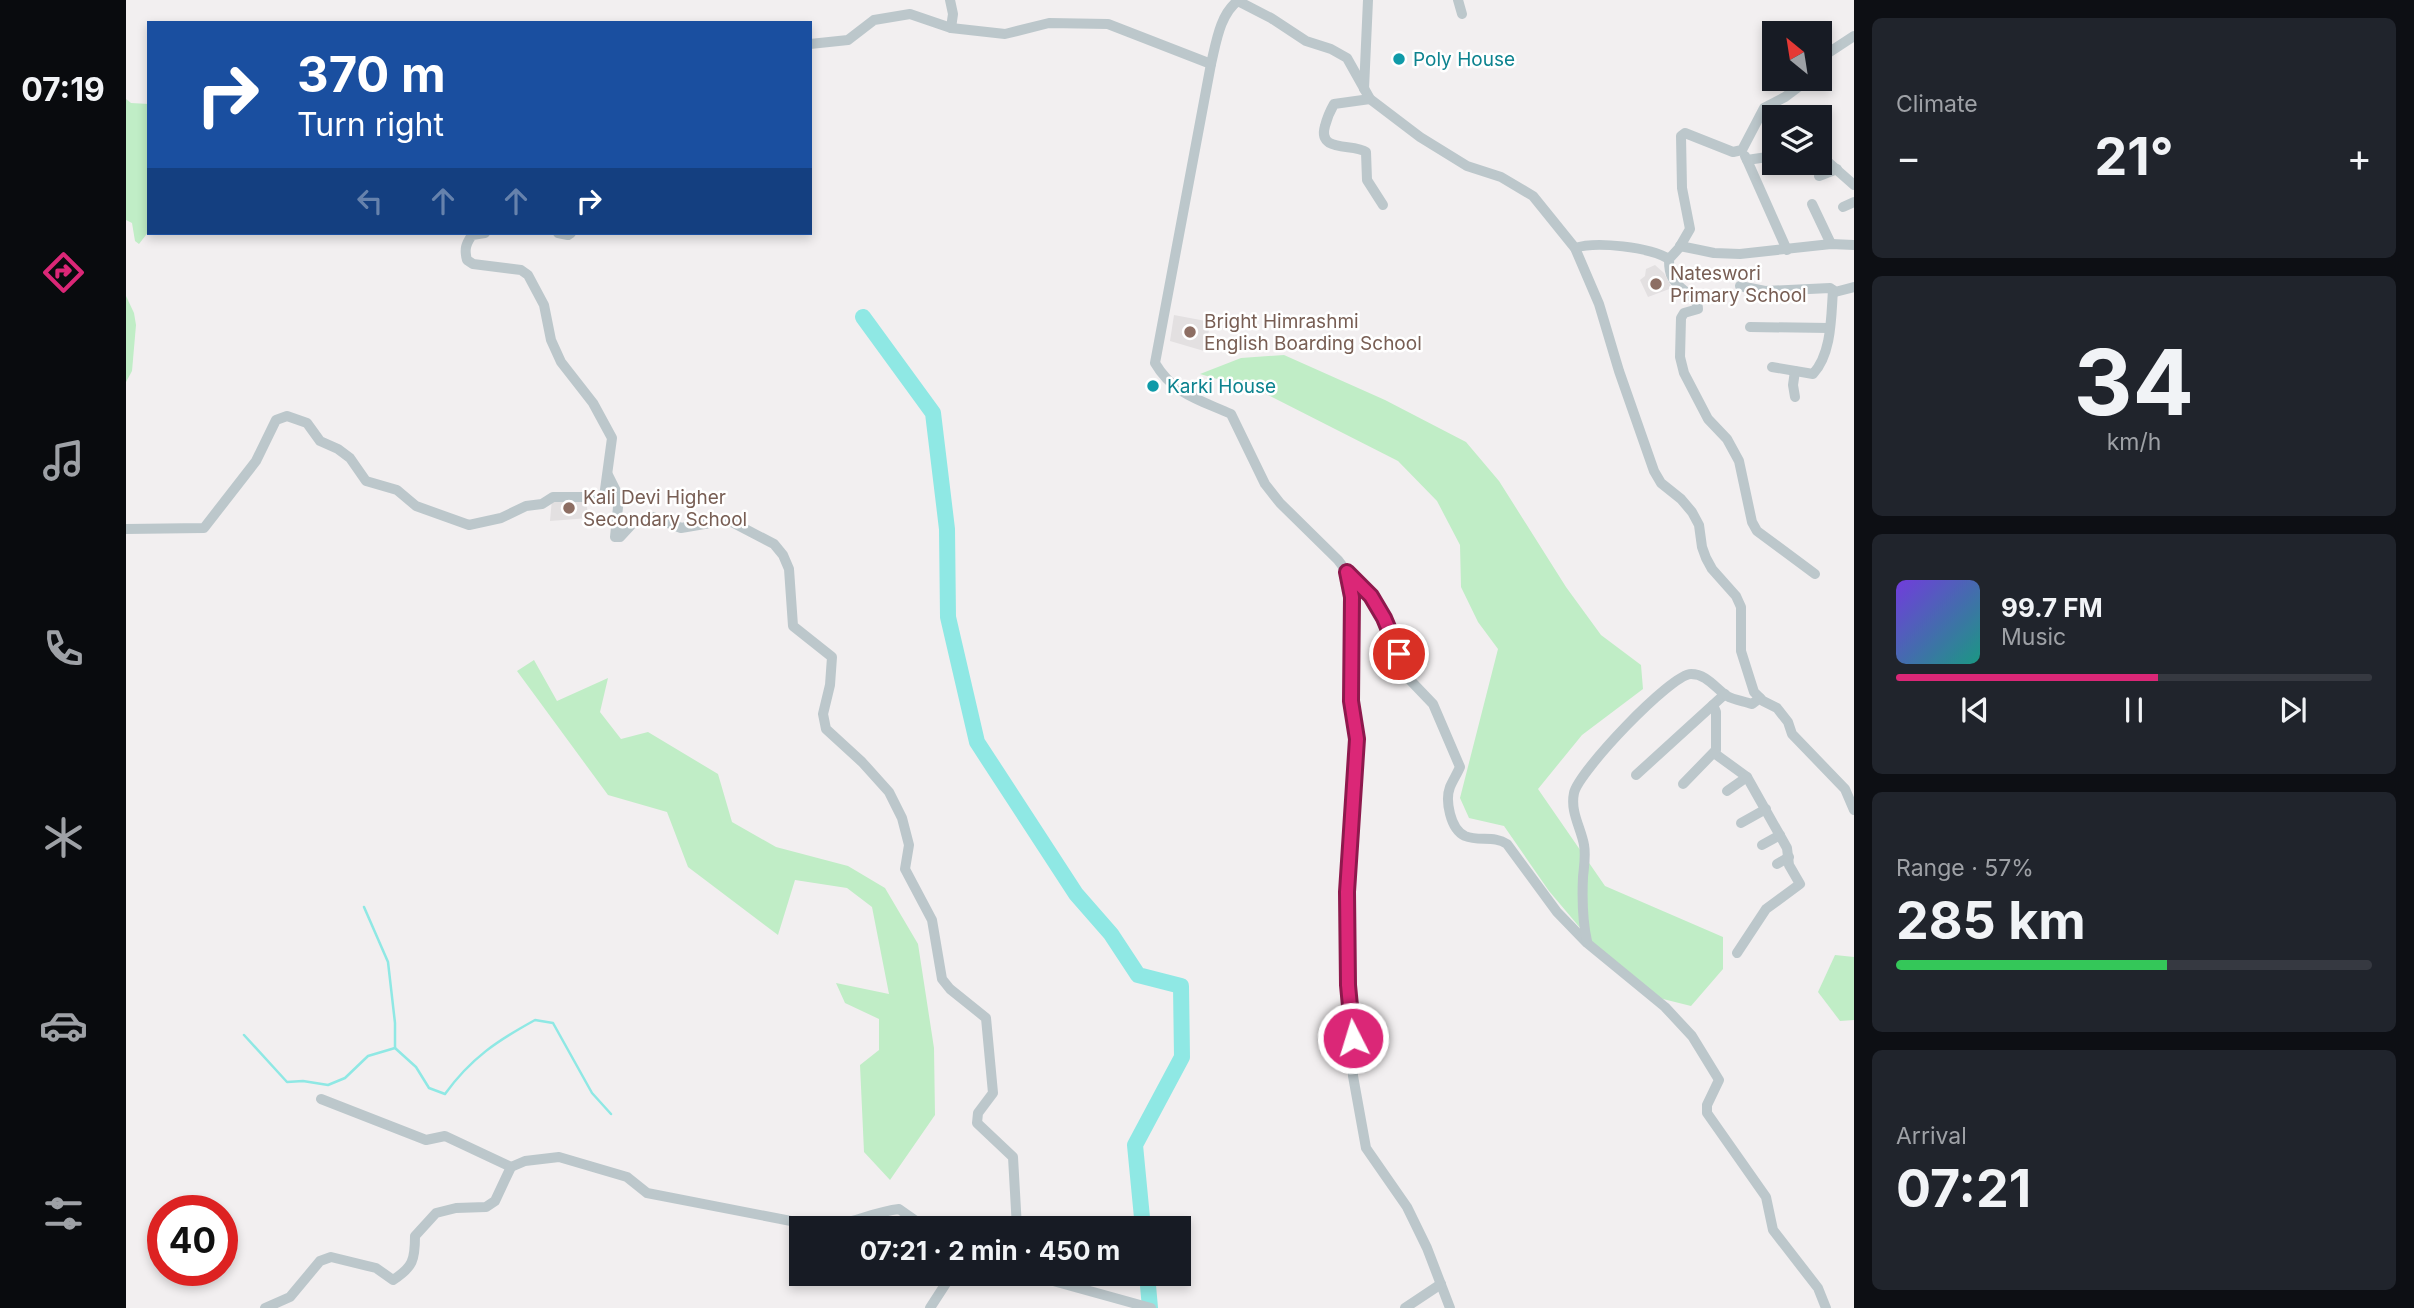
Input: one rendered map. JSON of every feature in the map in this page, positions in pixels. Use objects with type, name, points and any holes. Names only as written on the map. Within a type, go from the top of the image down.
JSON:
[{"type":"street","points":[[950,0],[953,14],[951,28]]},
{"type":"street","points":[[1826,1308],[1818,1288],[1773,1230],[1766,1197],[1707,1112],[1707,1105],[1719,1080],[1692,1036],[1665,1007],[1587,943],[1557,912],[1507,844],[1500,839],[1464,836],[1456,828],[1451,817],[1449,789],[1460,767],[1433,704],[1411,681],[1384,618],[1371,596],[1280,503],[1265,484],[1231,414],[1186,395],[1165,379],[1155,363],[1211,64],[1227,11],[1237,0],[1306,41],[1331,49],[1347,58],[1367,96],[1420,137],[1467,166],[1501,177],[1533,196],[1575,248],[1598,304],[1654,471],[1661,482],[1692,512],[1699,525],[1706,558],[1712,569],[1736,596],[1741,607],[1743,659],[1754,692],[1777,708],[1798,740],[1839,783],[1854,810]]},
{"type":"street","points":[[1367,96],[1368,0]]},
{"type":"street","points":[[1458,0],[1462,15]]},
{"type":"street","points":[[812,44],[848,40],[874,20],[910,14],[951,28],[1005,34],[1049,23],[1100,23],[1211,64]]},
{"type":"street","points":[[1832,50],[1854,36]]},
{"type":"street","points":[[1787,250],[1745,155],[1765,108],[1793,91]]},
{"type":"street","points":[[1367,96],[1334,104],[1323,130],[1324,137],[1326,142],[1334,145],[1358,147],[1366,152],[1367,180],[1383,205]]},
{"type":"street","points":[[1762,156],[1732,152],[1685,133],[1681,136],[1682,188],[1690,229],[1669,259],[1671,276],[1682,291],[1699,305],[1698,309],[1684,313],[1681,318],[1680,357],[1708,419],[1727,439],[1739,461],[1752,522],[1757,531],[1815,574]]},
{"type":"street","points":[[1832,165],[1854,185]]},
{"type":"street","points":[[1819,176],[1837,169]]},
{"type":"street","points":[[1812,204],[1830,244]]},
{"type":"street","points":[[126,529],[204,528],[256,461],[276,420],[287,416],[307,423],[320,441],[350,458],[366,481],[397,491],[416,506],[469,525],[500,518],[526,506],[542,505],[553,497],[604,497],[612,438],[593,403],[561,362],[551,340],[544,305],[528,275],[521,270],[473,264],[467,260],[464,251],[472,235]]},
{"type":"street","points":[[1575,248],[1593,244],[1640,250],[1669,259]]},
{"type":"street","points":[[1680,246],[1714,253],[1740,254],[1830,244],[1854,246]]},
{"type":"street","points":[[1740,286],[1765,291],[1830,288],[1835,292],[1854,287]]},
{"type":"street","points":[[1772,367],[1813,374],[1818,368],[1825,353],[1833,290]]},
{"type":"street","points":[[1750,327],[1829,328]]},
{"type":"street","points":[[1795,371],[1795,397]]},
{"type":"street","points":[[608,475],[619,497],[615,537],[620,537],[632,524],[653,517],[681,528],[728,520],[774,544],[783,555],[789,569],[793,626],[832,657],[830,685],[823,714],[826,729],[862,762],[889,792],[902,818],[909,845],[905,869],[932,920],[942,979],[985,1018],[993,1093],[978,1113],[977,1123],[1013,1157],[1016,1216]]},
{"type":"street","points":[[1347,572],[1352,597],[1351,701],[1357,739],[1347,892],[1353,1076],[1366,1148],[1407,1207],[1427,1248],[1450,1308]]},
{"type":"street","points":[[1587,943],[1582,908],[1586,854],[1574,808],[1574,793],[1579,781],[1633,719],[1678,678],[1690,674],[1701,676],[1710,680],[1724,694],[1752,704],[1760,698]]},
{"type":"street","points":[[1636,775],[1724,694]]},
{"type":"street","points":[[1683,784],[1716,750],[1716,712],[1713,705]]},
{"type":"street","points":[[1714,753],[1747,777],[1780,835],[1789,857],[1789,865],[1800,884],[1766,909],[1737,953]]},
{"type":"street","points":[[1727,791],[1747,777]]},
{"type":"street","points":[[1741,823],[1766,809]]},
{"type":"street","points":[[1762,845],[1780,835]]},
{"type":"street","points":[[1777,864],[1789,857]]},
{"type":"street","points":[[321,1100],[426,1140],[445,1136],[512,1167]]},
{"type":"street","points":[[265,1308],[290,1297],[320,1261],[331,1257],[376,1268],[393,1280],[407,1271],[415,1255],[415,1236],[436,1213],[456,1208],[486,1207],[495,1201],[512,1167],[525,1161],[559,1157],[627,1177],[647,1193],[789,1221]]},
{"type":"street","points":[[870,1216],[899,1209],[909,1216]]},
{"type":"street","points":[[1405,1308],[1441,1284]]},
{"type":"street","points":[[930,1308],[944,1286]]},
{"type":"street","points":[[1070,1286],[1151,1308]]},
{"type":"shaded area","name":"Nateswori Primary School","points":[[1655,265],[1664,273],[1672,288],[1648,297],[1640,280],[1645,276],[1646,269]]},
{"type":"shaded area","name":"Bright Himrashmi English Boarding School","points":[[1174,315],[1211,322],[1204,351],[1170,341]]},
{"type":"shaded area","name":"Kali Devi Higher Secondary School","points":[[585,498],[589,518],[550,521],[552,499]]},
{"type":"green space","points":[[126,99],[131,103],[147,104],[147,234],[139,244],[135,241],[132,223],[126,220]]},
{"type":"green space","points":[[126,296],[136,325],[132,371],[126,382]]},
{"type":"green space","points":[[1284,355],[1385,400],[1466,442],[1499,481],[1566,587],[1601,635],[1641,665],[1643,689],[1582,735],[1538,789],[1605,886],[1723,937],[1723,969],[1691,1006],[1659,998],[1603,955],[1549,891],[1504,826],[1469,818],[1460,798],[1498,649],[1478,622],[1461,587],[1460,545],[1437,501],[1398,461],[1262,392],[1200,374],[1241,358]]},
{"type":"green space","points":[[534,660],[557,701],[608,678],[600,712],[621,739],[648,732],[718,774],[732,822],[776,847],[848,866],[885,888],[918,944],[934,1048],[935,1115],[890,1180],[864,1152],[860,1065],[879,1050],[879,1019],[845,1003],[836,983],[889,994],[872,907],[847,888],[795,880],[778,935],[688,867],[667,812],[608,795],[517,671]]},
{"type":"green space","points":[[1835,955],[1854,957],[1854,1020],[1840,1021],[1818,992]]},
{"type":"waterway","points":[[863,317],[933,413],[947,529],[948,617],[977,742],[1076,894],[1111,934],[1138,975],[1181,986],[1182,1057],[1135,1145],[1142,1216]]},
{"type":"waterway","points":[[364,907],[388,962],[395,1048]]},
{"type":"waterway","points":[[244,1035],[287,1082],[303,1081],[328,1085],[345,1078],[368,1056],[395,1048],[416,1067],[429,1088],[445,1094],[475,1060],[497,1043],[535,1020],[553,1023],[592,1093],[611,1114]]},
{"type":"waterway","points":[[1148,1286],[1150,1308]]},
{"type":"place","name":"Poly House","points":[[1399,59]]},
{"type":"place","name":"Nateswori Primary School","points":[[1656,284]]},
{"type":"place","name":"Bright Himrashmi English Boarding School","points":[[1190,332]]},
{"type":"place","name":"Karki House","points":[[1153,386]]},
{"type":"place","name":"Kali Devi Higher Secondary School","points":[[569,508]]},
{"type":"route","points":[[1353,1038],[1348,985],[1347,892],[1357,739],[1351,701],[1352,597],[1347,572],[1371,596],[1384,618],[1399,654]]}]
